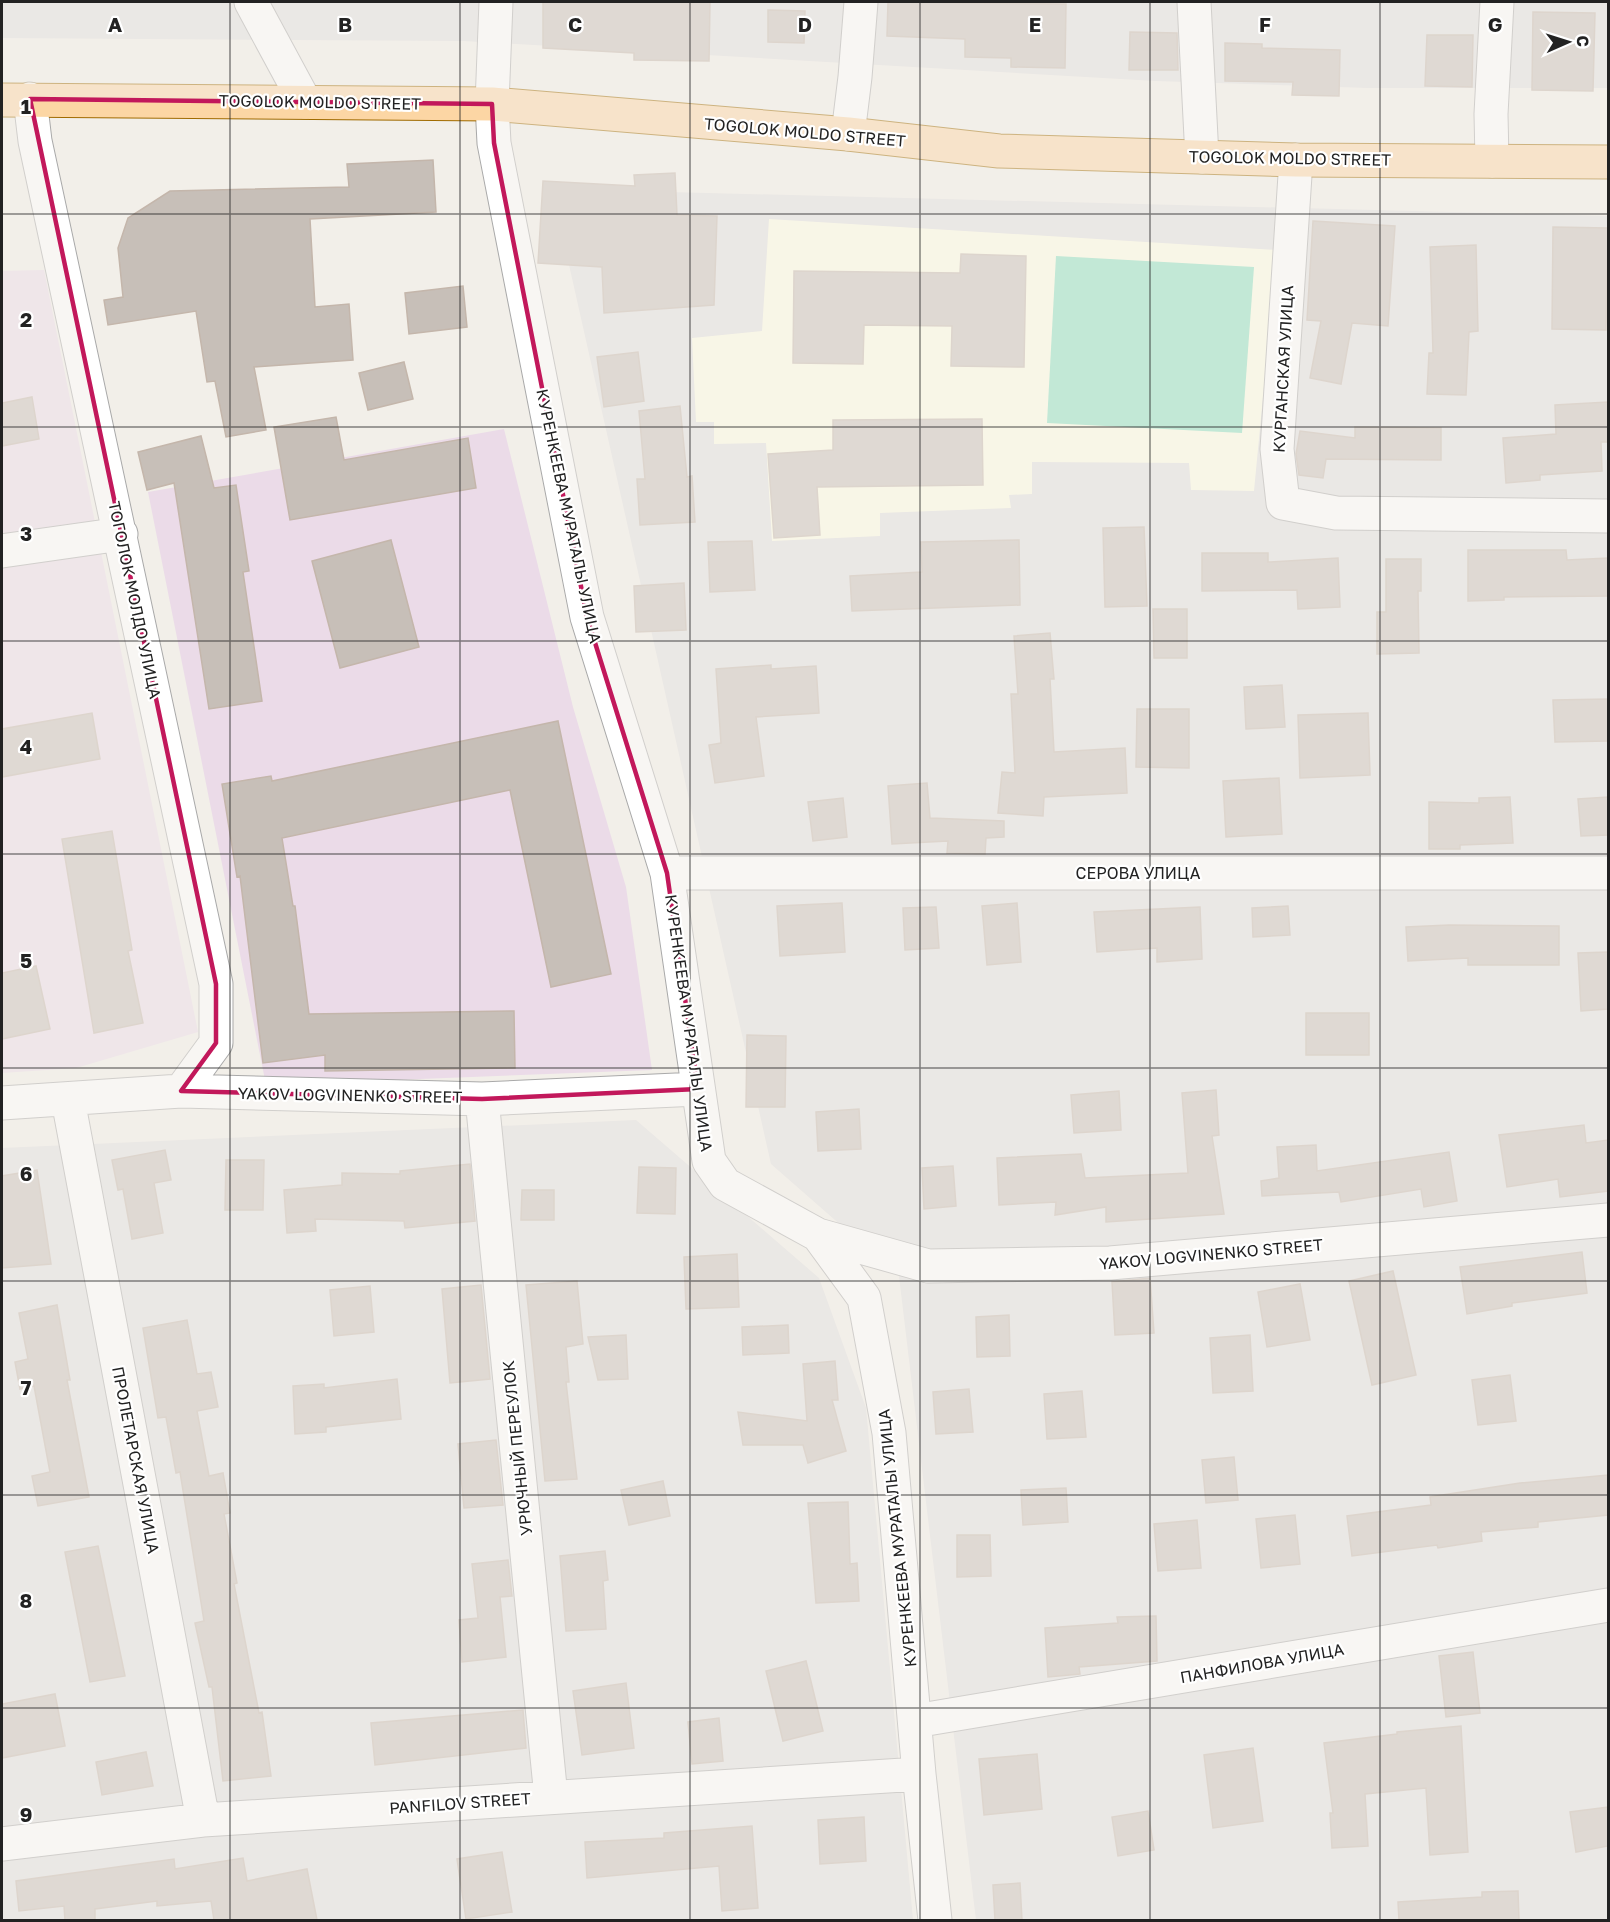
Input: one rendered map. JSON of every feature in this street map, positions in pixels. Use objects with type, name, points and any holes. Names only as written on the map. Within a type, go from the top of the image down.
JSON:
[{"type":"main road","name":"TOGOLOK MOLDO STREET","points":[[16,99],[492,104],[848,134],[999,151],[1296,160],[1608,162]]},
{"type":"street","points":[[250,2],[305,102]]},
{"type":"street","name":"КУРЕНКЕЕВА МУРАТАЛЫ УЛИЦА","points":[[496,2],[492,104],[495,143],[587,617],[667,873],[709,1161],[725,1184],[818,1234],[864,1298],[889,1433],[919,1774],[935,1920]]},
{"type":"street","points":[[848,134],[861,2]]},
{"type":"street","points":[[1194,2],[1202,158]]},
{"type":"street","points":[[1491,161],[1497,2]]},
{"type":"street","name":"ТОГОЛОК МОЛДО УЛИЦА","points":[[16,99],[35,141],[216,984],[216,1043],[181,1091]]},
{"type":"street","name":"КУРГАНСКАЯ УЛИЦА","points":[[1296,160],[1277,449],[1283,503],[1336,513],[1608,516]]},
{"type":"street","points":[[2,551],[121,534]]},
{"type":"street","name":"СЕРОВА УЛИЦА","points":[[667,873],[1608,873]]},
{"type":"street","name":"YAKOV LOGVINENKO STREET","points":[[2,1103],[181,1091],[482,1099],[698,1089]]},
{"type":"street","name":"УРЮЧНЫЙ ПЕРЕУЛОК","points":[[482,1099],[551,1797]]},
{"type":"street","name":"ПРОЛЕТАРСКАЯ УЛИЦА","points":[[68,1100],[203,1820]]},
{"type":"street","name":"YAKOV LOGVINENKO STREET","points":[[818,1234],[928,1266],[1110,1263],[1608,1220]]},
{"type":"street","name":"ПАНФИЛОВА УЛИЦА","points":[[915,1721],[1608,1605]]},
{"type":"street","name":"PANFILOV STREET","points":[[2,1844],[203,1820],[919,1774]]},
{"type":"highlighted area","points":[[30,99],[492,104],[494,143],[587,617],[667,873],[698,1089],[482,1099],[181,1091],[216,1043],[216,984]]},
{"type":"shaded area","points":[[2,2],[1608,2],[1608,88],[1369,88],[1156,81],[464,41],[2,38]]},
{"type":"shaded area","points":[[552,189],[1608,216],[1608,1920],[976,1920],[899,1276],[771,1164]]},
{"type":"shaded area","points":[[769,219],[1277,250],[1254,491],[1191,490],[1189,463],[1032,462],[1032,494],[1009,495],[1011,508],[880,513],[880,536],[772,541],[766,443],[714,444],[714,422],[696,422],[692,338],[762,331]]},
{"type":"shaded area","points":[[44,270],[198,1032],[76,1068],[2,1073],[2,271]]},
{"type":"shaded area","points":[[504,429],[573,707],[626,887],[652,1070],[266,1085],[148,492]]},
{"type":"shaded area","points":[[636,1120],[819,1278],[866,1408],[913,1920],[2,1920],[2,1148]]},
{"type":"green space","points":[[1056,256],[1254,267],[1242,433],[1047,423]]},
{"type":"building","points":[[543,2],[710,2],[709,61],[634,60],[634,53],[543,48]]},
{"type":"building","points":[[888,2],[1066,4],[1065,68],[1011,67],[1011,58],[965,57],[965,39],[887,36]]},
{"type":"building","points":[[768,10],[805,11],[804,43],[768,42]]},
{"type":"building","points":[[1533,12],[1595,13],[1593,91],[1532,90]]},
{"type":"building","points":[[1130,32],[1177,33],[1178,70],[1129,70]]},
{"type":"building","points":[[1427,35],[1473,35],[1472,87],[1425,86]]},
{"type":"building","points":[[1225,43],[1262,44],[1262,48],[1340,50],[1339,96],[1292,95],[1293,82],[1225,81]]},
{"type":"building","points":[[433,160],[436,212],[310,219],[315,307],[349,304],[353,360],[254,367],[266,430],[226,437],[215,381],[207,382],[196,311],[108,325],[104,300],[123,297],[118,248],[128,218],[170,191],[349,187],[347,164]]},
{"type":"building","points":[[675,173],[677,215],[717,216],[714,305],[604,313],[602,267],[538,263],[543,181],[635,186],[634,175]]},
{"type":"building","points":[[1313,221],[1395,226],[1388,326],[1352,323],[1341,384],[1310,378],[1321,321],[1307,320]]},
{"type":"building","points":[[1553,227],[1608,228],[1606,330],[1552,329]]},
{"type":"building","points":[[1476,245],[1478,331],[1469,332],[1466,395],[1427,394],[1429,353],[1433,353],[1430,247]]},
{"type":"building","points":[[961,254],[1026,256],[1024,367],[951,366],[952,326],[864,325],[863,364],[793,363],[794,271],[960,273]]},
{"type":"building","points":[[463,286],[467,327],[409,334],[405,293]]},
{"type":"building","points":[[638,352],[644,401],[604,407],[597,357]]},
{"type":"building","points":[[404,362],[413,399],[368,410],[359,373]]},
{"type":"building","points":[[32,397],[39,439],[2,446],[2,403]]},
{"type":"building","points":[[1608,402],[1608,442],[1601,442],[1602,471],[1540,475],[1540,480],[1506,483],[1503,438],[1556,434],[1555,405]]},
{"type":"building","points":[[680,406],[687,477],[692,476],[695,522],[640,525],[637,479],[645,479],[639,411]]},
{"type":"building","points":[[336,417],[344,460],[468,438],[476,488],[290,520],[274,427]]},
{"type":"building","points":[[982,419],[983,485],[817,487],[820,535],[774,538],[768,454],[833,450],[833,420]]},
{"type":"building","points":[[1355,427],[1441,428],[1441,460],[1326,459],[1323,478],[1299,475],[1296,454],[1300,431],[1355,438]]},
{"type":"building","points":[[201,436],[214,488],[236,485],[249,571],[243,572],[262,701],[209,709],[174,483],[147,490],[138,452]]},
{"type":"building","points":[[1144,527],[1147,606],[1105,607],[1103,528]]},
{"type":"building","points":[[391,540],[419,647],[340,668],[312,561]]},
{"type":"building","points":[[1019,540],[1020,605],[852,611],[850,576],[922,572],[921,542]]},
{"type":"building","points":[[752,541],[755,590],[710,592],[708,542]]},
{"type":"building","points":[[1468,550],[1566,550],[1567,560],[1608,558],[1608,596],[1504,597],[1504,600],[1468,601]]},
{"type":"building","points":[[1202,553],[1268,553],[1268,562],[1338,558],[1340,607],[1298,609],[1297,590],[1202,591]]},
{"type":"building","points":[[1386,559],[1421,559],[1421,591],[1418,591],[1419,653],[1377,654],[1377,612],[1386,612]]},
{"type":"building","points":[[684,583],[686,630],[636,632],[634,586]]},
{"type":"building","points":[[1153,609],[1187,609],[1187,658],[1154,658]]},
{"type":"building","points":[[1050,633],[1054,679],[1050,679],[1054,752],[1125,748],[1127,793],[1044,797],[1043,816],[998,813],[1002,772],[1015,773],[1011,694],[1018,694],[1014,636]]},
{"type":"building","points":[[771,665],[771,669],[816,666],[819,713],[756,717],[764,776],[715,783],[709,745],[721,743],[716,669]]},
{"type":"building","points":[[1282,685],[1285,727],[1246,729],[1244,687]]},
{"type":"building","points":[[1608,699],[1608,741],[1555,742],[1553,700]]},
{"type":"building","points":[[1137,709],[1189,709],[1189,768],[1136,767]]},
{"type":"building","points":[[92,713],[100,759],[2,777],[2,729]]},
{"type":"building","points":[[1368,713],[1370,775],[1300,778],[1298,715]]},
{"type":"building","points":[[558,721],[611,974],[551,987],[510,790],[282,838],[293,906],[295,906],[309,1014],[514,1011],[515,1068],[325,1071],[325,1055],[263,1063],[240,876],[237,877],[222,784],[271,776],[272,781]]},
{"type":"building","points":[[1279,778],[1282,834],[1226,837],[1223,781]]},
{"type":"building","points":[[927,783],[930,818],[1004,821],[1004,837],[986,838],[985,854],[947,853],[948,841],[892,844],[888,786]]},
{"type":"building","points":[[1510,797],[1513,843],[1460,845],[1460,849],[1429,849],[1429,802],[1479,803],[1479,798]]},
{"type":"building","points":[[1608,797],[1608,835],[1581,836],[1578,799]]},
{"type":"building","points":[[843,798],[847,837],[813,841],[808,802]]},
{"type":"building","points":[[112,831],[132,950],[128,951],[143,1023],[94,1033],[62,839]]},
{"type":"building","points":[[842,903],[845,952],[780,956],[777,906]]},
{"type":"building","points":[[1017,903],[1021,962],[987,965],[982,906]]},
{"type":"building","points":[[1288,906],[1290,935],[1253,937],[1252,908]]},
{"type":"building","points":[[936,907],[939,948],[905,950],[903,908]]},
{"type":"building","points":[[1200,907],[1202,959],[1157,962],[1157,948],[1097,952],[1094,912]]},
{"type":"building","points":[[1559,926],[1559,965],[1468,965],[1468,958],[1408,961],[1406,927]]},
{"type":"building","points":[[1608,952],[1608,1009],[1581,1011],[1578,953]]},
{"type":"building","points":[[36,966],[50,1029],[2,1039],[2,973]]},
{"type":"building","points":[[1306,1013],[1369,1013],[1369,1055],[1306,1055]]},
{"type":"building","points":[[747,1035],[786,1036],[785,1107],[746,1107]]},
{"type":"building","points":[[1216,1090],[1219,1135],[1212,1136],[1224,1214],[1106,1222],[1106,1207],[1055,1215],[1056,1202],[999,1205],[997,1158],[1081,1154],[1085,1178],[1188,1173],[1182,1093]]},
{"type":"building","points":[[1119,1091],[1121,1130],[1074,1133],[1071,1095]]},
{"type":"building","points":[[859,1109],[861,1149],[818,1151],[816,1112]]},
{"type":"building","points":[[1584,1125],[1586,1143],[1608,1140],[1608,1191],[1560,1197],[1558,1179],[1507,1187],[1499,1135]]},
{"type":"building","points":[[1316,1145],[1317,1171],[1449,1152],[1457,1201],[1424,1207],[1421,1189],[1341,1202],[1339,1192],[1262,1196],[1261,1181],[1279,1178],[1277,1147]]},
{"type":"building","points":[[165,1150],[171,1180],[154,1183],[163,1233],[132,1239],[123,1189],[118,1190],[112,1160]]},
{"type":"building","points":[[226,1160],[264,1160],[263,1210],[225,1210]]},
{"type":"building","points":[[470,1164],[475,1221],[405,1228],[404,1221],[315,1219],[316,1231],[287,1233],[284,1190],[342,1185],[342,1173],[400,1174],[400,1171]]},
{"type":"building","points":[[953,1166],[956,1206],[924,1209],[922,1168]]},
{"type":"building","points":[[639,1167],[676,1168],[675,1214],[637,1213]]},
{"type":"building","points":[[37,1170],[51,1264],[2,1268],[2,1176]]},
{"type":"building","points":[[522,1190],[554,1190],[554,1220],[521,1220]]},
{"type":"building","points":[[1582,1252],[1587,1293],[1512,1303],[1512,1306],[1467,1314],[1460,1267]]},
{"type":"building","points":[[737,1254],[739,1307],[686,1309],[684,1257]]},
{"type":"building","points":[[1393,1271],[1416,1375],[1372,1385],[1349,1281]]},
{"type":"building","points":[[1150,1278],[1154,1333],[1115,1335],[1112,1282]]},
{"type":"building","points":[[577,1281],[583,1344],[566,1347],[569,1382],[566,1382],[577,1479],[545,1481],[526,1285]]},
{"type":"building","points":[[1300,1284],[1310,1340],[1267,1347],[1258,1292]]},
{"type":"building","points":[[481,1285],[490,1379],[450,1383],[442,1289]]},
{"type":"building","points":[[370,1286],[374,1332],[334,1336],[330,1290]]},
{"type":"building","points":[[57,1305],[70,1380],[67,1380],[89,1497],[38,1506],[32,1476],[50,1472],[34,1386],[20,1389],[15,1362],[28,1359],[19,1313]]},
{"type":"building","points":[[1009,1315],[1010,1356],[977,1357],[976,1317]]},
{"type":"building","points":[[187,1320],[197,1374],[211,1372],[218,1407],[197,1411],[209,1476],[223,1473],[230,1513],[224,1514],[237,1583],[234,1584],[259,1713],[262,1712],[271,1776],[223,1781],[212,1687],[209,1687],[195,1623],[204,1621],[180,1472],[176,1473],[166,1417],[158,1418],[143,1328]]},
{"type":"building","points":[[788,1325],[789,1353],[743,1355],[742,1327]]},
{"type":"building","points":[[626,1335],[628,1379],[598,1380],[588,1337]]},
{"type":"building","points":[[1250,1335],[1253,1391],[1213,1393],[1210,1338]]},
{"type":"building","points":[[835,1361],[838,1400],[832,1400],[846,1451],[808,1463],[803,1445],[743,1445],[738,1412],[807,1421],[803,1364]]},
{"type":"building","points":[[1510,1375],[1516,1421],[1478,1425],[1472,1380]]},
{"type":"building","points":[[397,1379],[401,1419],[326,1427],[326,1432],[295,1434],[293,1386],[324,1384],[324,1388]]},
{"type":"building","points":[[969,1389],[973,1432],[936,1434],[933,1392]]},
{"type":"building","points":[[1082,1391],[1086,1437],[1047,1439],[1044,1394]]},
{"type":"building","points":[[496,1440],[503,1505],[464,1508],[458,1444]]},
{"type":"building","points":[[1234,1457],[1238,1500],[1206,1503],[1202,1460]]},
{"type":"building","points":[[1608,1475],[1608,1515],[1538,1522],[1538,1527],[1481,1532],[1482,1541],[1438,1548],[1437,1545],[1352,1556],[1347,1516],[1431,1505],[1430,1497],[1520,1483]]},
{"type":"building","points":[[663,1481],[670,1516],[629,1525],[621,1490]]},
{"type":"building","points":[[1066,1488],[1068,1522],[1023,1525],[1021,1490]]},
{"type":"building","points":[[848,1502],[850,1564],[857,1563],[859,1601],[816,1603],[808,1503]]},
{"type":"building","points":[[1295,1515],[1300,1564],[1261,1568],[1256,1519]]},
{"type":"building","points":[[1197,1520],[1201,1568],[1158,1571],[1154,1524]]},
{"type":"building","points":[[957,1535],[990,1535],[991,1576],[957,1577]]},
{"type":"building","points":[[98,1546],[125,1676],[90,1682],[65,1552]]},
{"type":"building","points":[[605,1551],[608,1580],[603,1581],[606,1629],[566,1631],[560,1556]]},
{"type":"building","points":[[508,1560],[512,1596],[500,1597],[506,1657],[462,1662],[459,1620],[478,1618],[472,1564]]},
{"type":"building","points":[[1156,1616],[1157,1661],[1079,1667],[1080,1674],[1048,1677],[1045,1628],[1118,1623],[1117,1617]]},
{"type":"building","points":[[1473,1652],[1480,1713],[1446,1717],[1439,1656]]},
{"type":"building","points":[[806,1661],[823,1731],[783,1741],[766,1671]]},
{"type":"building","points":[[626,1683],[634,1748],[582,1755],[573,1691]]},
{"type":"building","points":[[55,1694],[65,1746],[2,1758],[2,1704]]},
{"type":"building","points":[[523,1710],[526,1748],[375,1765],[371,1723]]},
{"type":"building","points":[[719,1718],[723,1761],[692,1764],[688,1722]]},
{"type":"building","points":[[1461,1726],[1468,1852],[1430,1855],[1426,1788],[1365,1794],[1368,1846],[1332,1848],[1330,1813],[1333,1813],[1324,1743],[1397,1734],[1397,1732]]},
{"type":"building","points":[[1253,1748],[1263,1821],[1213,1828],[1204,1755]]},
{"type":"building","points":[[146,1752],[153,1786],[102,1795],[96,1762]]},
{"type":"building","points":[[1037,1754],[1042,1809],[984,1815],[979,1759]]},
{"type":"building","points":[[1608,1807],[1608,1846],[1576,1852],[1570,1812]]},
{"type":"building","points":[[1148,1811],[1154,1850],[1118,1856],[1112,1817]]},
{"type":"building","points":[[864,1817],[866,1861],[820,1864],[818,1820]]},
{"type":"building","points":[[752,1826],[758,1908],[722,1911],[719,1866],[587,1878],[585,1842],[664,1838],[664,1833]]},
{"type":"building","points":[[502,1852],[512,1912],[466,1919],[457,1859]]},
{"type":"building","points":[[243,1858],[247,1881],[307,1869],[317,1920],[214,1920],[211,1901],[157,1906],[157,1901],[95,1909],[95,1920],[65,1920],[64,1906],[19,1911],[16,1881],[174,1859],[175,1869]]},
{"type":"building","points":[[1020,1883],[1022,1920],[995,1920],[993,1885]]},
{"type":"building","points":[[1518,1891],[1519,1920],[1399,1920],[1398,1902],[1482,1897],[1482,1892]]}]
